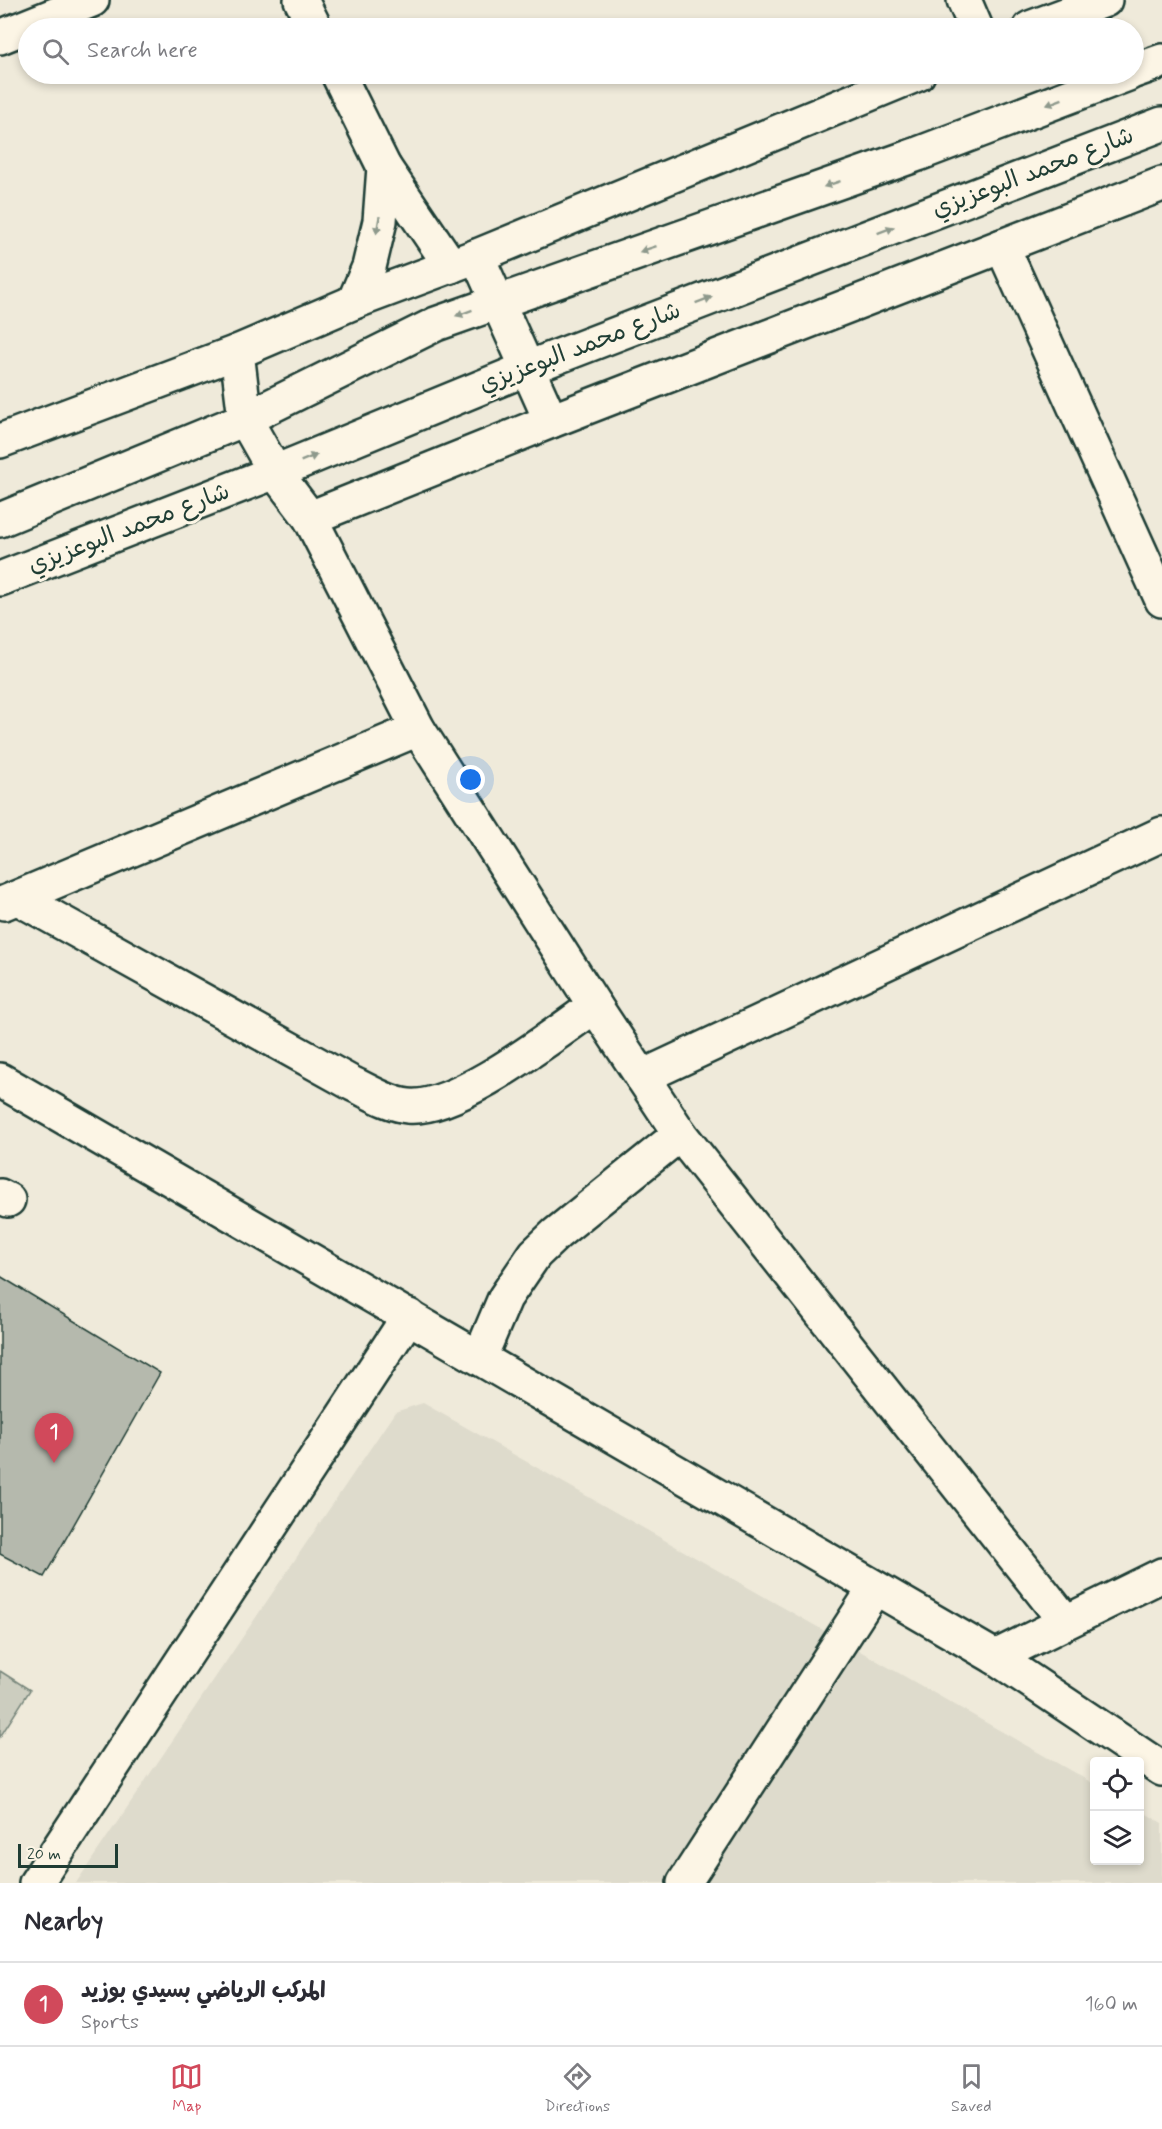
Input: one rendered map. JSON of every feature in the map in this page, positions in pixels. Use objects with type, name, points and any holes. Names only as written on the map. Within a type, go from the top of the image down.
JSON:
[{"type":"street","points":[[28,18],[43,8],[92,0]]},
{"type":"street","points":[[301,0],[310,18]]},
{"type":"street","points":[[964,0],[972,18]]},
{"type":"street","points":[[1057,18],[1105,0]]},
{"type":"street","points":[[0,37],[18,25]]},
{"type":"street","points":[[1144,67],[1162,61]]},
{"type":"street","points":[[343,84],[384,167],[496,302],[551,421]]},
{"type":"street","points":[[0,441],[237,352],[354,302],[464,261],[894,84]]},
{"type":"street","points":[[0,520],[245,419],[436,324],[918,154],[1102,84]]},
{"type":"street","name":"شارع محمد البوعزيزي","points":[[0,579],[275,472],[528,368],[1162,124]]},
{"type":"street","points":[[354,302],[369,267],[380,221],[384,167]]},
{"type":"street","points":[[310,518],[551,421],[1162,184]]},
{"type":"street","points":[[1002,246],[1162,600]]},
{"type":"street","points":[[237,352],[245,419],[275,472],[310,518],[418,729],[595,1006],[680,1134],[1065,1622]]},
{"type":"street","points":[[9,902],[418,729]]},
{"type":"street","points":[[642,1077],[1162,834]]},
{"type":"street","points":[[9,902],[353,1084],[405,1106],[426,1106],[439,1102],[496,1074],[595,1006]]},
{"type":"street","points":[[0,1080],[995,1657],[1162,1769]]},
{"type":"street","points":[[480,1357],[505,1298],[535,1254],[556,1234],[680,1134]]},
{"type":"street","points":[[36,1883],[409,1316]]},
{"type":"street","points":[[995,1657],[1162,1575]]},
{"type":"street","points":[[684,1883],[875,1588]]},
{"type":"shaded area","points":[[423,1403],[1090,1782],[1090,1865],[1144,1865],[1144,1812],[1162,1823],[1162,1883],[76,1883],[395,1412]]},
{"type":"shaded area","points":[[0,1671],[30,1690],[0,1737]]},
{"type":"building","points":[[0,1276],[160,1373],[44,1577],[0,1554]]},
{"type":"place","name":"المركب الرياضي بسيدي بوزيد","points":[[54,1463]]}]
